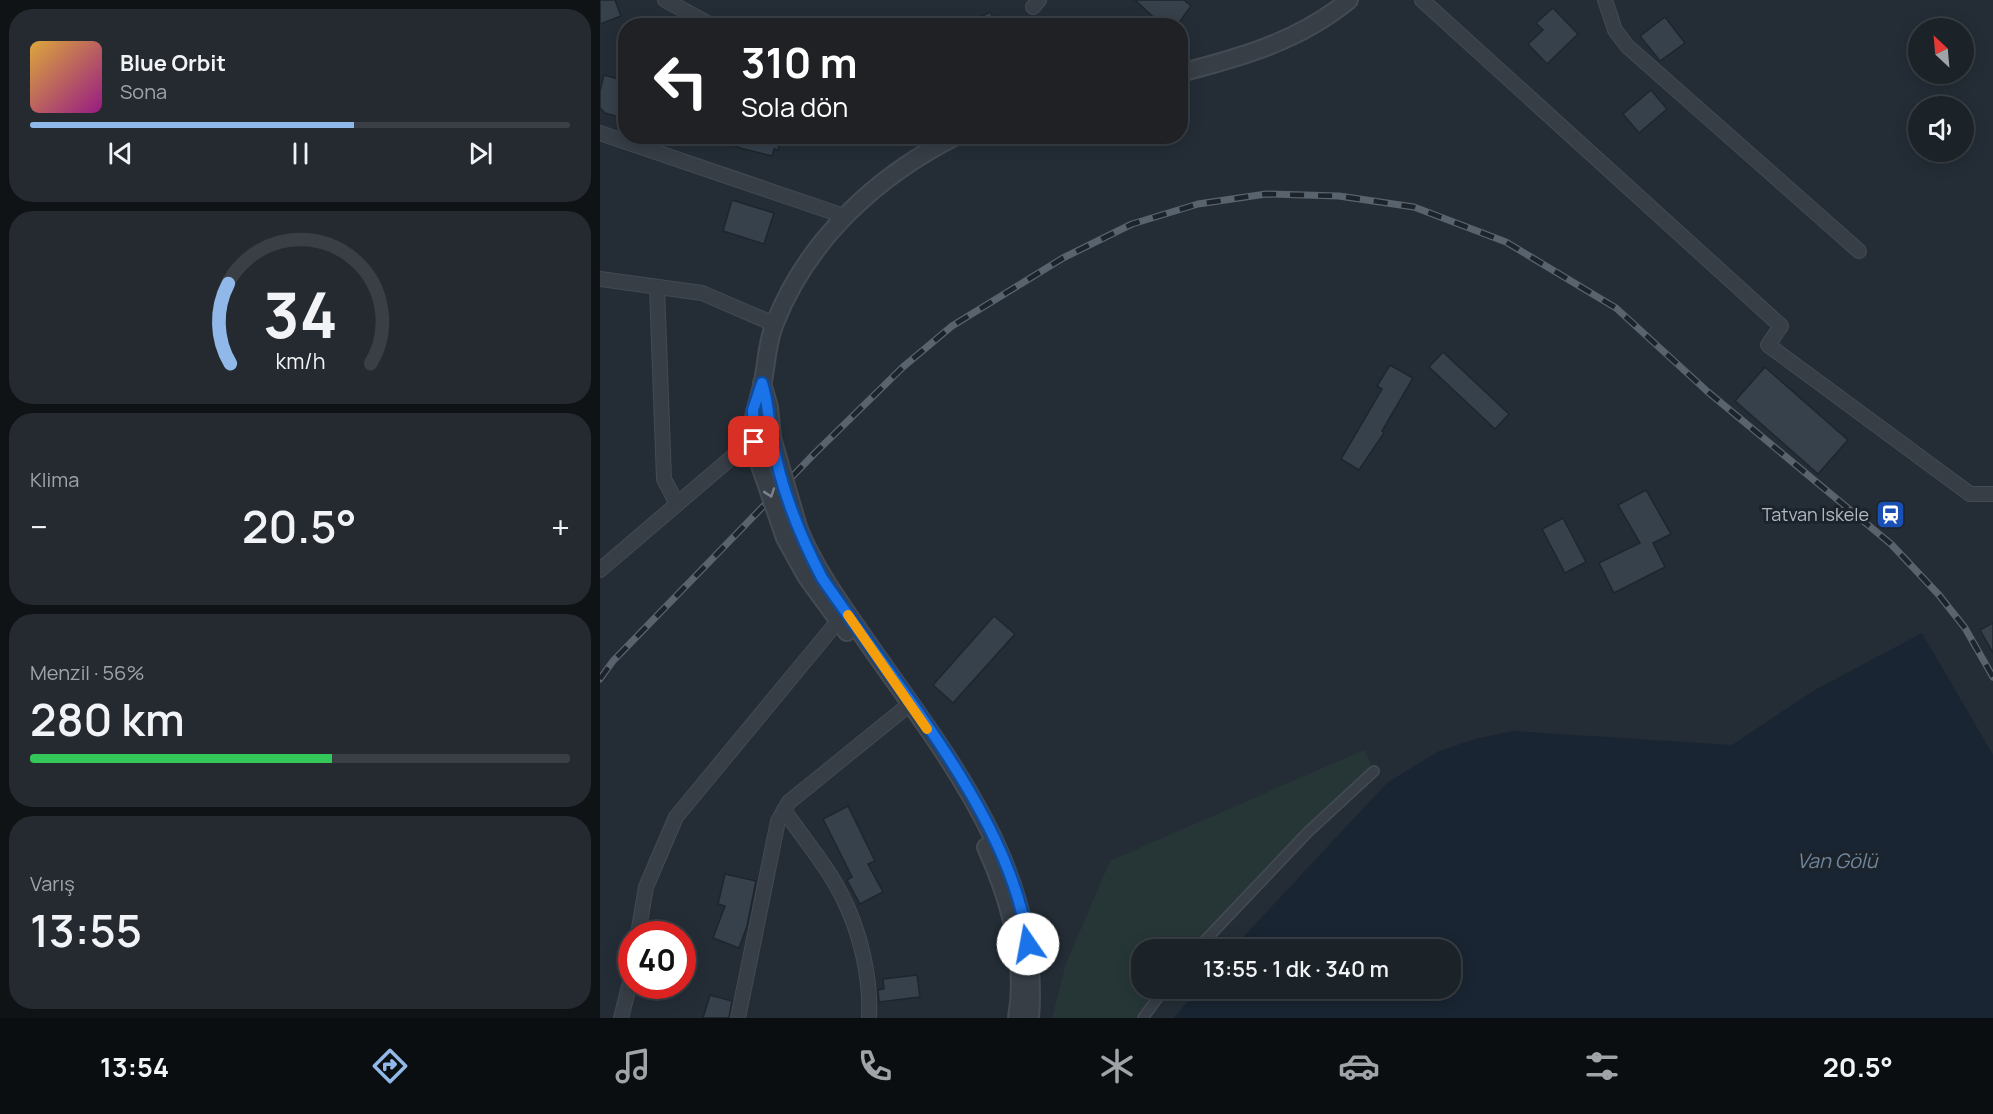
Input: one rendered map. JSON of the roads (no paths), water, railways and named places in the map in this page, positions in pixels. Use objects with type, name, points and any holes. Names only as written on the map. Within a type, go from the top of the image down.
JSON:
[{"type":"street","points":[[665,0],[698,18]]},
{"type":"street","points":[[1188,71],[1267,49],[1301,34],[1349,0]]},
{"type":"street","points":[[1422,0],[1781,326],[1768,345],[1970,494],[1993,494]]},
{"type":"street","points":[[1605,0],[1615,30],[1627,46],[1859,251]]},
{"type":"street","points":[[600,133],[618,139]]},
{"type":"street","points":[[632,144],[844,216]]},
{"type":"street","points":[[941,144],[890,177],[844,216],[790,288],[774,324],[762,383],[753,410],[754,445],[792,534],[806,576],[971,794],[1005,863],[1027,935],[1031,968],[1030,1018]]},
{"type":"street","points":[[600,279],[702,293],[774,324]]},
{"type":"street","points":[[657,287],[664,479],[677,504]]},
{"type":"street","points":[[762,383],[769,406],[772,438],[792,534],[964,800],[1003,890],[1016,936],[1020,965],[1017,1018]]},
{"type":"street","points":[[600,570],[738,452],[754,445]]},
{"type":"street","points":[[640,921],[646,887],[676,817],[838,621]]},
{"type":"street","points":[[738,1018],[778,821],[789,802],[906,707]]},
{"type":"street","points":[[1206,939],[1308,832],[1374,771]]},
{"type":"street","points":[[784,810],[843,898],[861,949],[870,992],[869,1018]]},
{"type":"street","points":[[622,1018],[626,999]]},
{"type":"street","points":[[1143,1018],[1157,999]]},
{"type":"water","name":"Van Gölü","points":[[1922,633],[1993,755],[1993,1018],[1174,1018],[1190,999],[1461,999],[1461,939],[1241,939],[1387,783],[1439,751],[1475,739],[1513,731],[1732,745],[1813,691]]},
{"type":"railway","points":[[600,679],[613,661],[815,453],[903,367],[952,326],[1063,258],[1132,224],[1198,204],[1266,194],[1339,196],[1414,207],[1506,242],[1616,308],[1708,392],[1891,544],[1939,595],[1965,628],[1993,677]]},
{"type":"place","name":"Tatvan Iskele","points":[[1890,515]]}]
